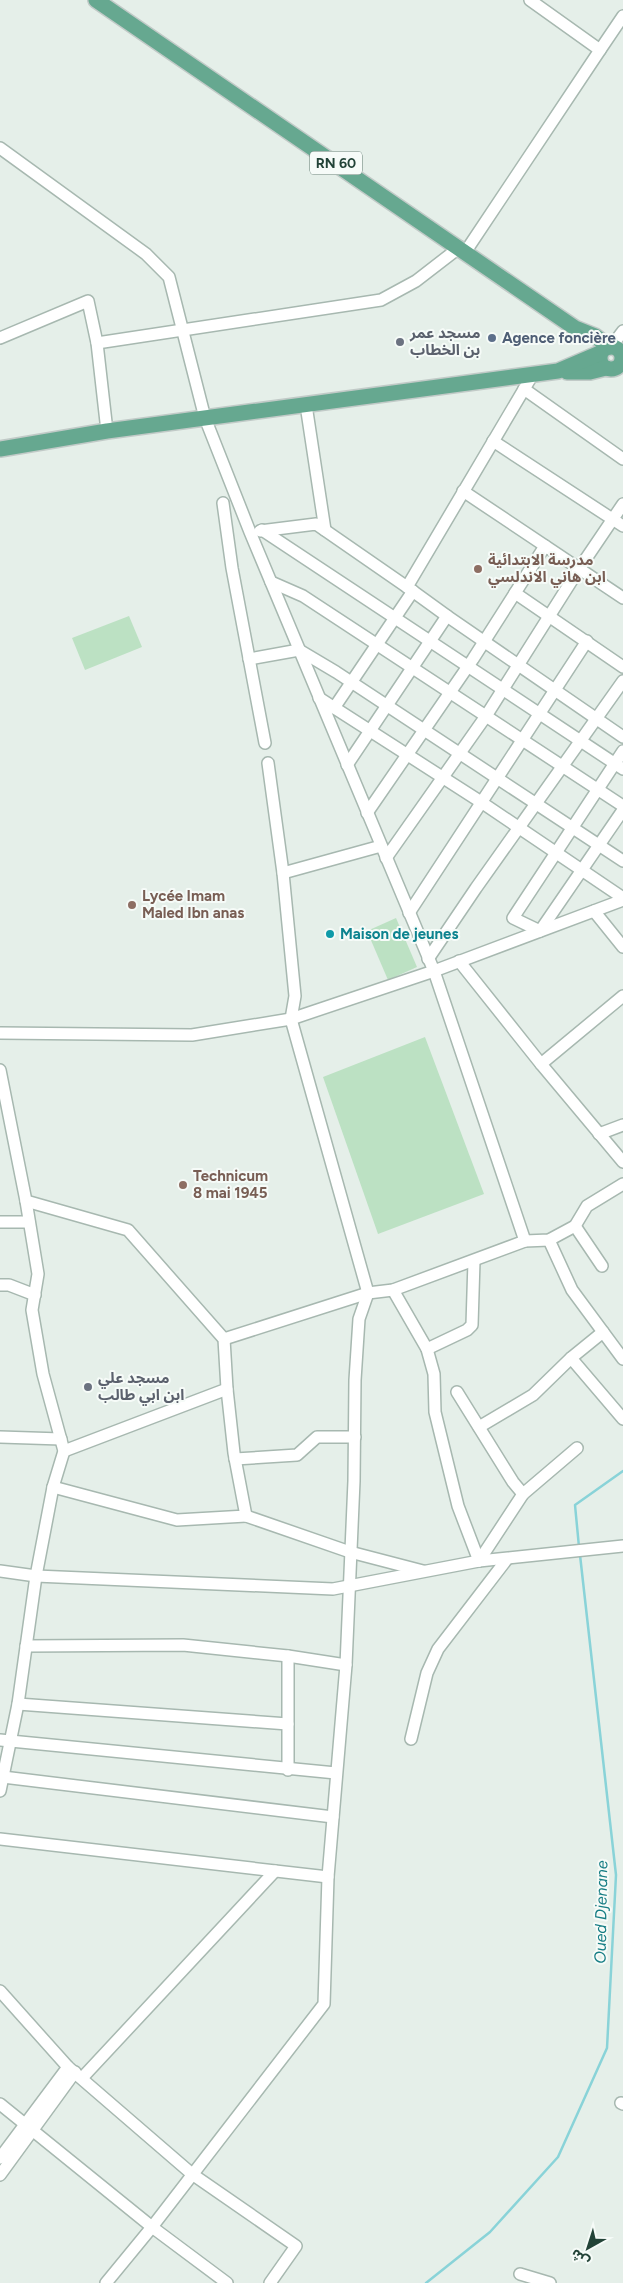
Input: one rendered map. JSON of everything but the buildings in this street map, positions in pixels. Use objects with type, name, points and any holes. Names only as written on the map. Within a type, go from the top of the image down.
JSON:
[{"type":"main road","name":"RN 60","points":[[96,0],[463,249],[575,328],[595,336],[612,359]]},
{"type":"main road","points":[[0,447],[533,374],[558,371],[582,372],[612,359]]},
{"type":"street","points":[[530,0],[600,50]]},
{"type":"street","points":[[96,343],[181,332],[310,309],[381,300],[416,281],[463,249],[623,16]]},
{"type":"street","points":[[0,148],[146,254],[169,277],[181,332],[205,418],[250,532],[434,971],[525,1241]]},
{"type":"street","points":[[0,338],[88,301],[96,343],[107,431]]},
{"type":"street","points":[[612,359],[623,332]]},
{"type":"street","points":[[334,708],[394,617],[463,491],[533,374]]},
{"type":"street","points":[[524,389],[623,459]]},
{"type":"street","points":[[306,405],[325,530]]},
{"type":"street","points":[[493,440],[623,526]]},
{"type":"street","points":[[463,491],[623,597]]},
{"type":"street","points":[[223,503],[232,568],[265,743]]},
{"type":"street","points":[[386,858],[486,716],[579,569],[623,504]]},
{"type":"street","points":[[250,532],[316,524],[623,737]]},
{"type":"street","points":[[262,530],[619,767]]},
{"type":"street","points":[[368,813],[468,666],[545,546]]},
{"type":"street","points":[[271,582],[303,596],[623,806]]},
{"type":"street","points":[[515,593],[623,667]]},
{"type":"street","points":[[347,765],[447,616]]},
{"type":"street","points":[[409,913],[587,641]]},
{"type":"street","points":[[249,659],[299,650],[351,682],[623,861]]},
{"type":"street","points":[[428,959],[595,718],[623,681]]},
{"type":"street","points":[[320,698],[555,851],[623,899]]},
{"type":"street","points":[[540,931],[513,918],[555,851],[598,789],[619,767],[623,752]]},
{"type":"street","points":[[106,2283],[152,2227],[324,2004],[328,1877],[346,1665],[359,1320],[368,1293],[291,1019],[295,996],[283,873],[268,763]]},
{"type":"street","points":[[540,931],[623,810]]},
{"type":"street","points":[[283,873],[381,846]]},
{"type":"street","points":[[0,1033],[192,1035],[291,1019],[434,971],[623,899]]},
{"type":"street","points":[[594,911],[623,947]]},
{"type":"street","points":[[459,961],[623,1162]]},
{"type":"street","points":[[542,1064],[623,996]]},
{"type":"street","points":[[0,1070],[30,1222],[38,1274],[32,1310],[43,1374],[62,1445],[52,1487],[36,1576],[18,1704],[5,1741],[3,1777],[0,1791]]},
{"type":"street","points":[[599,1134],[623,1125]]},
{"type":"street","points":[[224,1339],[368,1293],[393,1290],[525,1241],[549,1240],[575,1226],[587,1206],[623,1184]]},
{"type":"street","points":[[26,1201],[128,1230],[224,1339],[227,1390],[235,1458],[246,1516]]},
{"type":"street","points":[[0,1222],[30,1222]]},
{"type":"street","points":[[575,1226],[602,1266]]},
{"type":"street","points":[[549,1240],[572,1290],[623,1359]]},
{"type":"street","points":[[427,1349],[467,1330],[472,1325],[474,1261]]},
{"type":"street","points":[[0,1285],[9,1285],[35,1294]]},
{"type":"street","points":[[393,1290],[427,1349],[434,1374],[435,1412],[458,1506],[479,1561]]},
{"type":"street","points":[[479,1428],[534,1395],[571,1358],[603,1332]]},
{"type":"street","points":[[571,1358],[623,1419]]},
{"type":"street","points":[[0,1427],[0,1437],[62,1445],[227,1390]]},
{"type":"street","points":[[457,1392],[522,1494]]},
{"type":"street","points":[[235,1458],[297,1455],[317,1437],[355,1437]]},
{"type":"street","points":[[479,1561],[522,1494],[576,1448]]},
{"type":"street","points":[[52,1487],[177,1520],[246,1516],[350,1552],[426,1571]]},
{"type":"street","points":[[0,1570],[36,1576],[333,1588],[479,1561],[623,1546]]},
{"type":"street","points":[[411,1739],[427,1673],[438,1649],[507,1559]]},
{"type":"street","points":[[26,1646],[183,1645],[288,1656],[346,1665]]},
{"type":"street","points":[[288,1656],[288,1770]]},
{"type":"street","points":[[18,1704],[288,1724]]},
{"type":"street","points":[[5,1741],[288,1770],[336,1773]]},
{"type":"street","points":[[3,1777],[333,1817]]},
{"type":"street","points":[[0,1839],[328,1877]]},
{"type":"street","points":[[0,2158],[30,2127],[75,2072],[275,1871]]},
{"type":"street","points":[[0,1991],[75,2072],[192,2174],[296,2246],[270,2283]]},
{"type":"street","points":[[0,2104],[152,2227],[227,2283]]},
{"type":"street","points":[[0,2175],[30,2127]]},
{"type":"street","points":[[520,2274],[550,2283]]},
{"type":"green space","points":[[129,616],[142,647],[85,670],[72,638]]},
{"type":"green space","points":[[396,918],[417,967],[388,980],[367,931]]},
{"type":"green space","points":[[425,1037],[484,1194],[378,1234],[323,1077]]},
{"type":"waterway","name":"Oued Djenane","points":[[579,1547],[575,1505],[623,1471]]},
{"type":"waterway","name":"Oued Djenane","points":[[426,2283],[490,2232],[558,2157],[607,2048],[616,1875],[580,1555]]},
{"type":"place","name":"Agence foncière","points":[[492,338]]},
{"type":"place","name":"مسجد عمر بن الخطاب","points":[[400,342]]},
{"type":"place","name":"مدرسة الابتدائية ابن هاني الاندلسي","points":[[478,569]]},
{"type":"place","name":"Lycée Imam Maled Ibn anas","points":[[132,905]]},
{"type":"place","name":"Maison de jeunes","points":[[330,934]]},
{"type":"place","name":"Technicum 8 mai 1945","points":[[183,1185]]},
{"type":"place","name":"مسجد علي ابن ابي طالب","points":[[88,1387]]}]
